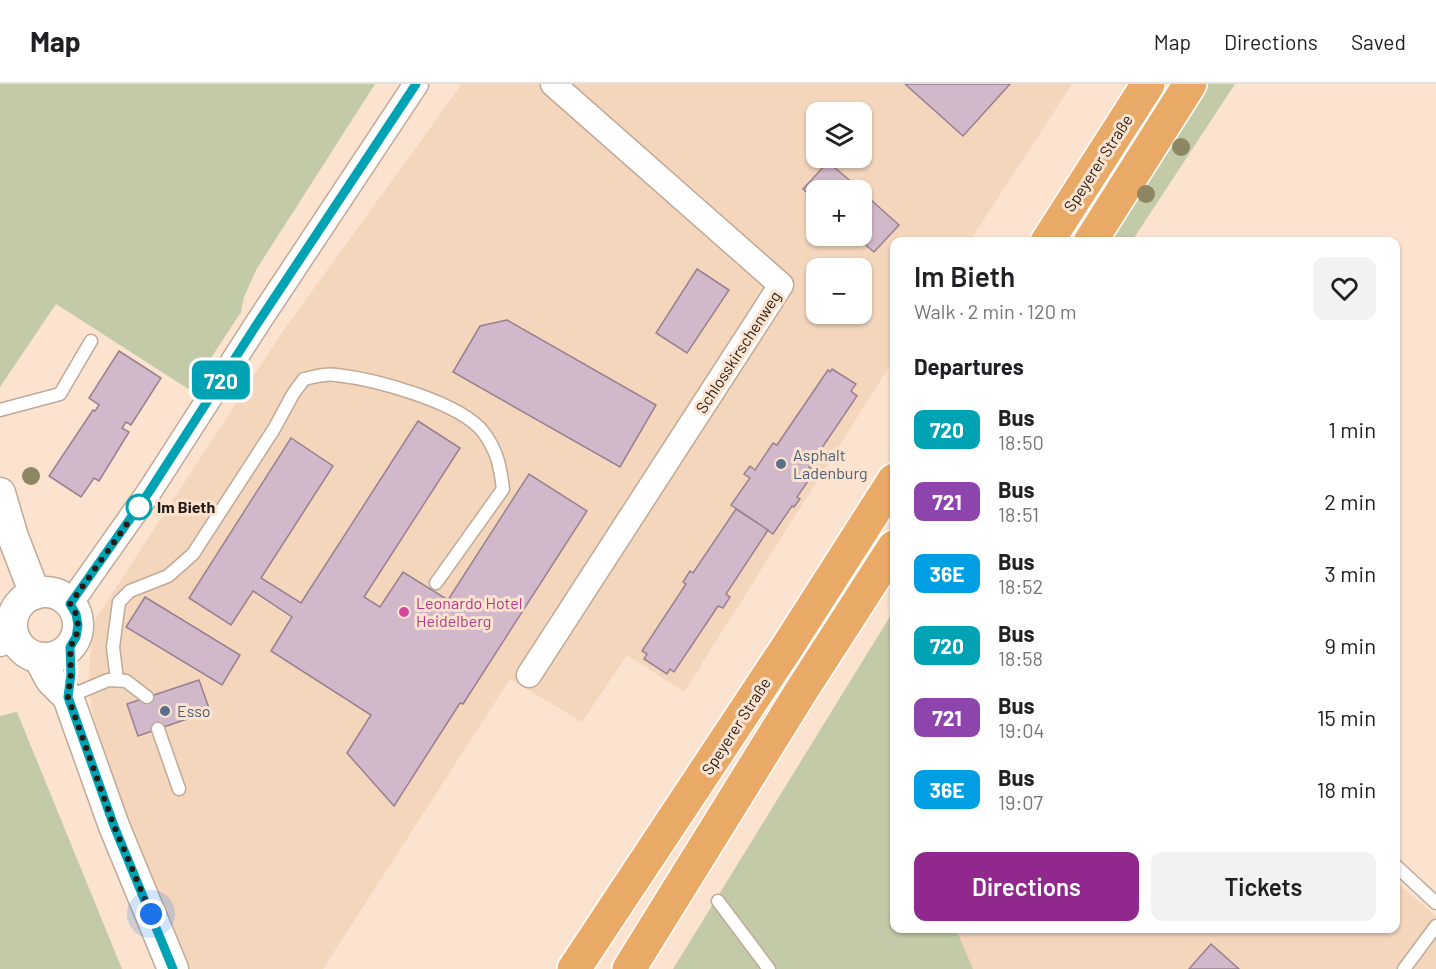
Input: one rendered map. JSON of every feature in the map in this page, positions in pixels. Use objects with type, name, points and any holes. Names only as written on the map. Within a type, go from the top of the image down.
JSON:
[{"type":"main road","name":"Speyerer Straße","points":[[1050,237],[1148,84]]},
{"type":"main road","points":[[1093,237],[1190,84]]},
{"type":"main road","name":"Speyerer Straße","points":[[574,969],[786,649],[890,486]]},
{"type":"main road","points":[[629,969],[800,693],[890,553]]},
{"type":"street","points":[[70,604],[149,492],[416,84]]},
{"type":"street","name":"Schlosskirschenweg","points":[[529,675],[781,285],[553,84]]},
{"type":"street","points":[[0,493],[34,594]]},
{"type":"street","points":[[50,593],[65,599],[70,604],[76,614],[78,625],[76,637],[62,654],[50,658],[39,658],[7,641],[13,617],[25,599],[34,594],[50,593]]},
{"type":"street","points":[[68,697],[71,674],[70,647]]},
{"type":"street","points":[[39,658],[51,680],[68,697],[114,826],[173,969]]},
{"type":"lane","points":[[0,410],[60,394],[91,341]]},
{"type":"lane","points":[[117,680],[113,647],[119,602],[130,591],[168,576],[193,554],[304,379],[334,374],[389,386],[450,406],[483,431],[498,457],[503,489],[436,583]]},
{"type":"lane","points":[[68,697],[108,680],[126,681],[147,697]]},
{"type":"lane","points":[[158,729],[179,789]]},
{"type":"lane","points":[[1400,871],[1436,903]]},
{"type":"lane","points":[[718,901],[770,969]]},
{"type":"lane","points":[[1404,969],[1436,926]]},
{"type":"shaded area","points":[[462,84],[1072,84],[973,237],[890,237],[890,365],[684,692],[627,655],[582,722],[510,679],[323,969],[173,969],[108,809],[88,685],[93,623],[281,334]]},
{"type":"shaded area","points":[[1400,885],[1436,916],[1436,969],[973,969],[958,933],[1400,933]]},
{"type":"green space","points":[[0,84],[375,84],[256,270],[244,297],[241,312],[190,390],[56,304],[0,387]]},
{"type":"green space","points":[[1205,84],[1235,84],[1135,237],[1107,237]]},
{"type":"green space","points":[[890,616],[890,933],[958,933],[973,969],[673,969]]},
{"type":"green space","points":[[17,712],[122,969],[0,969],[0,716]]},
{"type":"building","points":[[905,84],[1010,84],[963,136]]},
{"type":"building","points":[[822,168],[835,168],[849,180],[811,180]]},
{"type":"building","points":[[872,201],[899,225],[874,252],[867,246],[872,246]]},
{"type":"building","points":[[697,269],[729,290],[687,353],[656,333]]},
{"type":"building","points":[[507,320],[656,405],[620,467],[453,372],[480,326]]},
{"type":"building","points":[[119,351],[161,378],[131,425],[126,422],[122,428],[129,432],[99,481],[94,478],[81,497],[49,476],[93,410],[95,411],[99,405],[89,398]]},
{"type":"building","points":[[832,369],[856,384],[851,391],[857,396],[809,467],[815,471],[797,497],[800,499],[794,507],[792,506],[773,534],[731,505],[750,478],[744,474],[750,466],[755,470],[773,443],[777,445],[828,370],[830,372]]},
{"type":"building","name":"Leonardo Hotel Heidelberg","points":[[418,421],[460,448],[364,597],[380,607],[403,572],[448,600],[529,474],[587,511],[463,704],[460,703],[394,806],[347,753],[371,715],[271,651],[292,617],[253,591],[231,625],[189,598],[291,438],[333,466],[261,578],[301,603]]},
{"type":"building","points":[[736,509],[768,530],[726,594],[730,597],[723,608],[718,606],[674,672],[670,669],[667,674],[644,659],[647,654],[642,651],[686,584],[683,582],[690,571],[693,573]]},
{"type":"building","points":[[145,597],[240,655],[222,685],[126,627]]},
{"type":"building","points":[[199,680],[210,711],[138,736],[127,704]]},
{"type":"building","points":[[1211,944],[1239,969],[1189,969]]},
{"type":"bus line","name":"720","points":[[173,969],[114,826],[68,697],[71,674],[70,647],[76,637],[78,625],[76,614],[70,604],[149,492],[416,84]]},
{"type":"place","name":"Asphalt Ladenburg","points":[[781,464]]},
{"type":"place","name":"Im Bieth","points":[[139,507]]},
{"type":"place","name":"Leonardo Hotel Heidelberg","points":[[404,612]]},
{"type":"place","name":"Esso","points":[[165,711]]},
{"type":"route","points":[[139,507],[70,604],[76,614],[78,625],[76,637],[70,647],[71,674],[68,697],[114,826],[151,914]]}]
